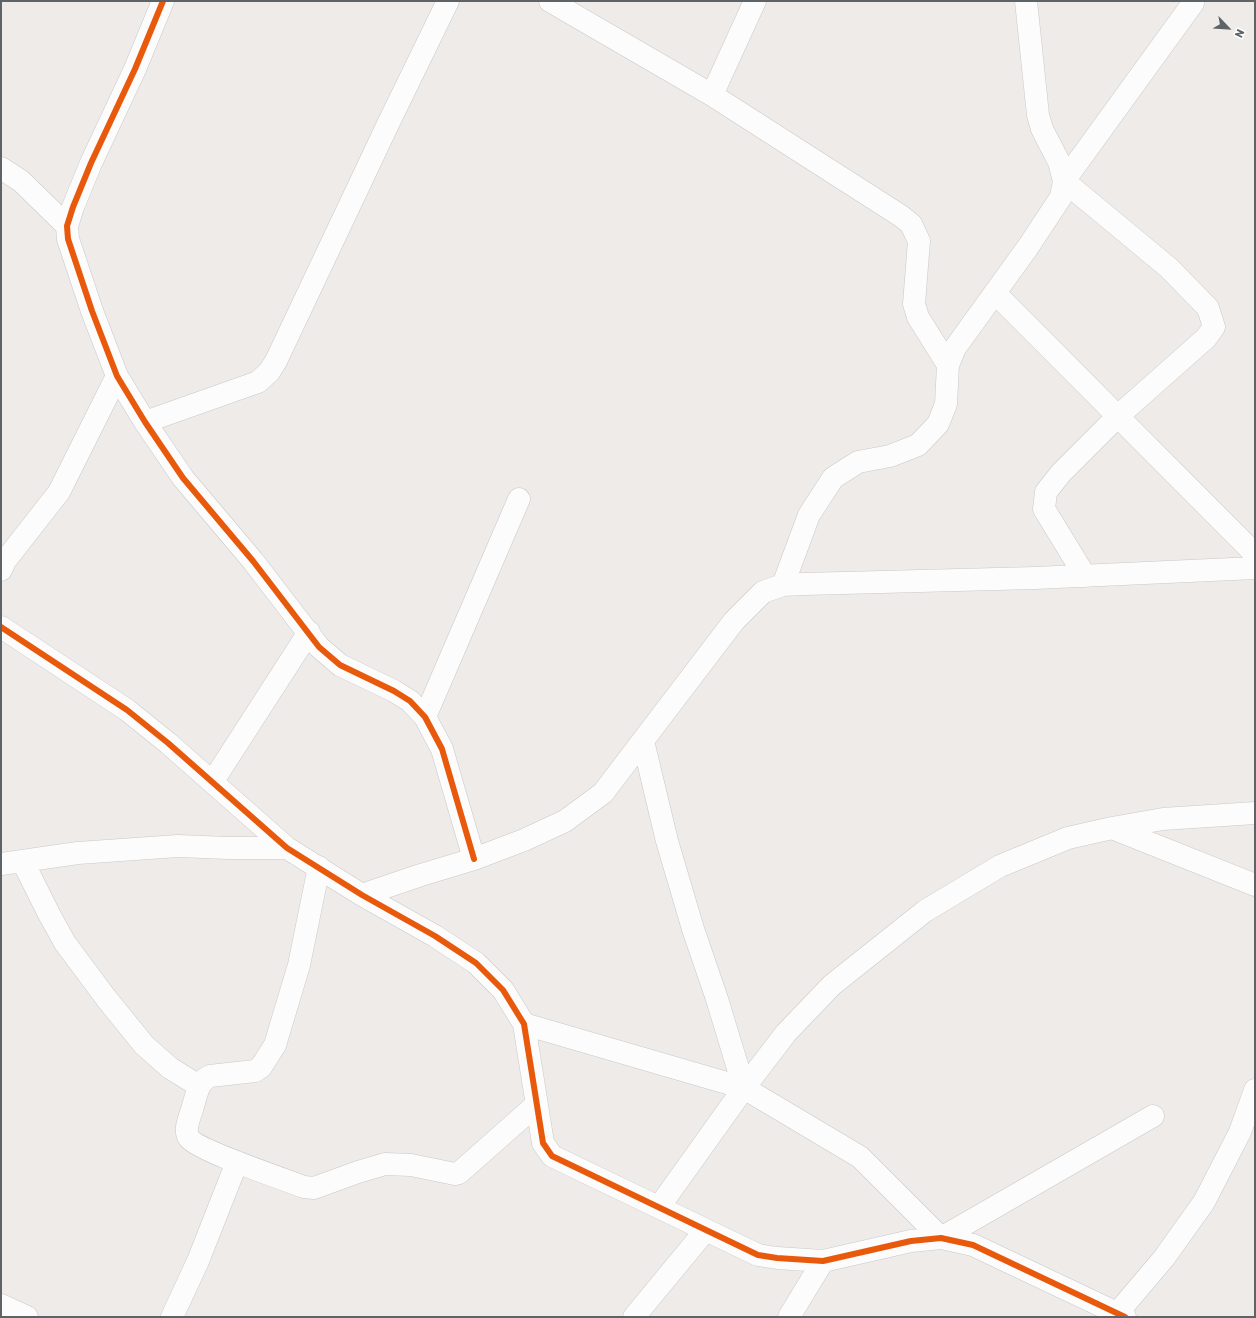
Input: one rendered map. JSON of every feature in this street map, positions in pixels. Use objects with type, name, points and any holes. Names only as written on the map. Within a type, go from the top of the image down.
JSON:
[{"type":"street","points":[[163,1],[135,68],[72,207],[67,226],[68,239],[92,311],[117,376],[145,422],[183,478],[252,561],[319,646],[340,665],[394,691],[410,702],[425,717],[442,749],[474,859]]},
{"type":"street","points":[[145,422],[258,382],[276,361],[448,1]]},
{"type":"street","points":[[550,1],[712,95],[901,216],[911,224],[919,241],[914,304],[918,317],[948,365]]},
{"type":"street","points":[[712,95],[755,1]]},
{"type":"street","points":[[1026,1],[1038,115],[1042,129],[1059,162],[1064,181],[1169,268],[1208,308],[1214,327],[1206,338],[1118,416],[1061,473],[1046,492],[1044,509],[1084,576]]},
{"type":"street","points":[[784,585],[809,515],[833,478],[858,462],[890,456],[918,445],[938,424],[946,404],[948,365],[958,343],[1028,248],[1061,197],[1064,181],[1193,3]]},
{"type":"street","points":[[1,168],[21,181],[67,226]]},
{"type":"street","points":[[995,292],[1255,554]]},
{"type":"street","points":[[1,570],[5,561],[59,492],[117,376]]},
{"type":"street","points":[[425,717],[519,499]]},
{"type":"street","points":[[362,895],[474,859],[524,840],[565,821],[603,794],[734,621],[763,592],[784,585],[1084,576],[1255,568]]},
{"type":"street","points":[[1,627],[127,710],[168,743],[287,848],[362,895],[435,936],[476,963],[503,990],[524,1024],[543,1143],[552,1156],[659,1207],[705,1231],[758,1255],[777,1258],[823,1261],[911,1241],[941,1238],[973,1245],[1119,1316],[1164,1258],[1204,1202],[1240,1132],[1255,1090]]},
{"type":"street","points":[[212,781],[309,632]]},
{"type":"street","points":[[643,742],[667,841],[688,914],[717,999],[744,1088]]},
{"type":"street","points":[[659,1207],[744,1088],[786,1033],[832,985],[925,911],[1000,866],[1068,838],[1163,819],[1255,813]]},
{"type":"street","points":[[1112,828],[1255,885]]},
{"type":"street","points":[[1,864],[78,853],[178,846],[287,848]]},
{"type":"street","points":[[22,862],[65,943],[106,998],[144,1045],[170,1068],[199,1086]]},
{"type":"street","points":[[319,867],[298,965],[275,1044],[261,1067],[255,1071],[204,1078],[199,1086],[187,1130],[189,1138],[195,1144],[237,1162],[304,1187],[314,1188],[385,1164],[411,1165],[456,1174],[463,1171],[537,1104]]},
{"type":"street","points":[[524,1024],[744,1088],[860,1157],[941,1238]]},
{"type":"street","points":[[941,1238],[1153,1116]]},
{"type":"street","points":[[172,1317],[198,1261],[237,1162]]},
{"type":"street","points":[[634,1317],[705,1231]]},
{"type":"street","points":[[789,1317],[823,1261]]},
{"type":"street","points":[[1,1305],[27,1317]]},
{"type":"cycle path","points":[[163,1],[135,69],[91,163],[67,226],[68,239],[92,311],[117,376],[145,422],[183,478],[253,561],[319,647],[340,665],[394,691],[410,701],[425,717],[442,749],[474,859]]},
{"type":"cycle path","points":[[1,627],[127,710],[168,743],[287,848],[362,895],[435,936],[476,963],[503,990],[524,1024],[543,1143],[552,1156],[758,1255],[777,1258],[823,1261],[911,1241],[941,1238],[973,1245],[1125,1317]]}]
